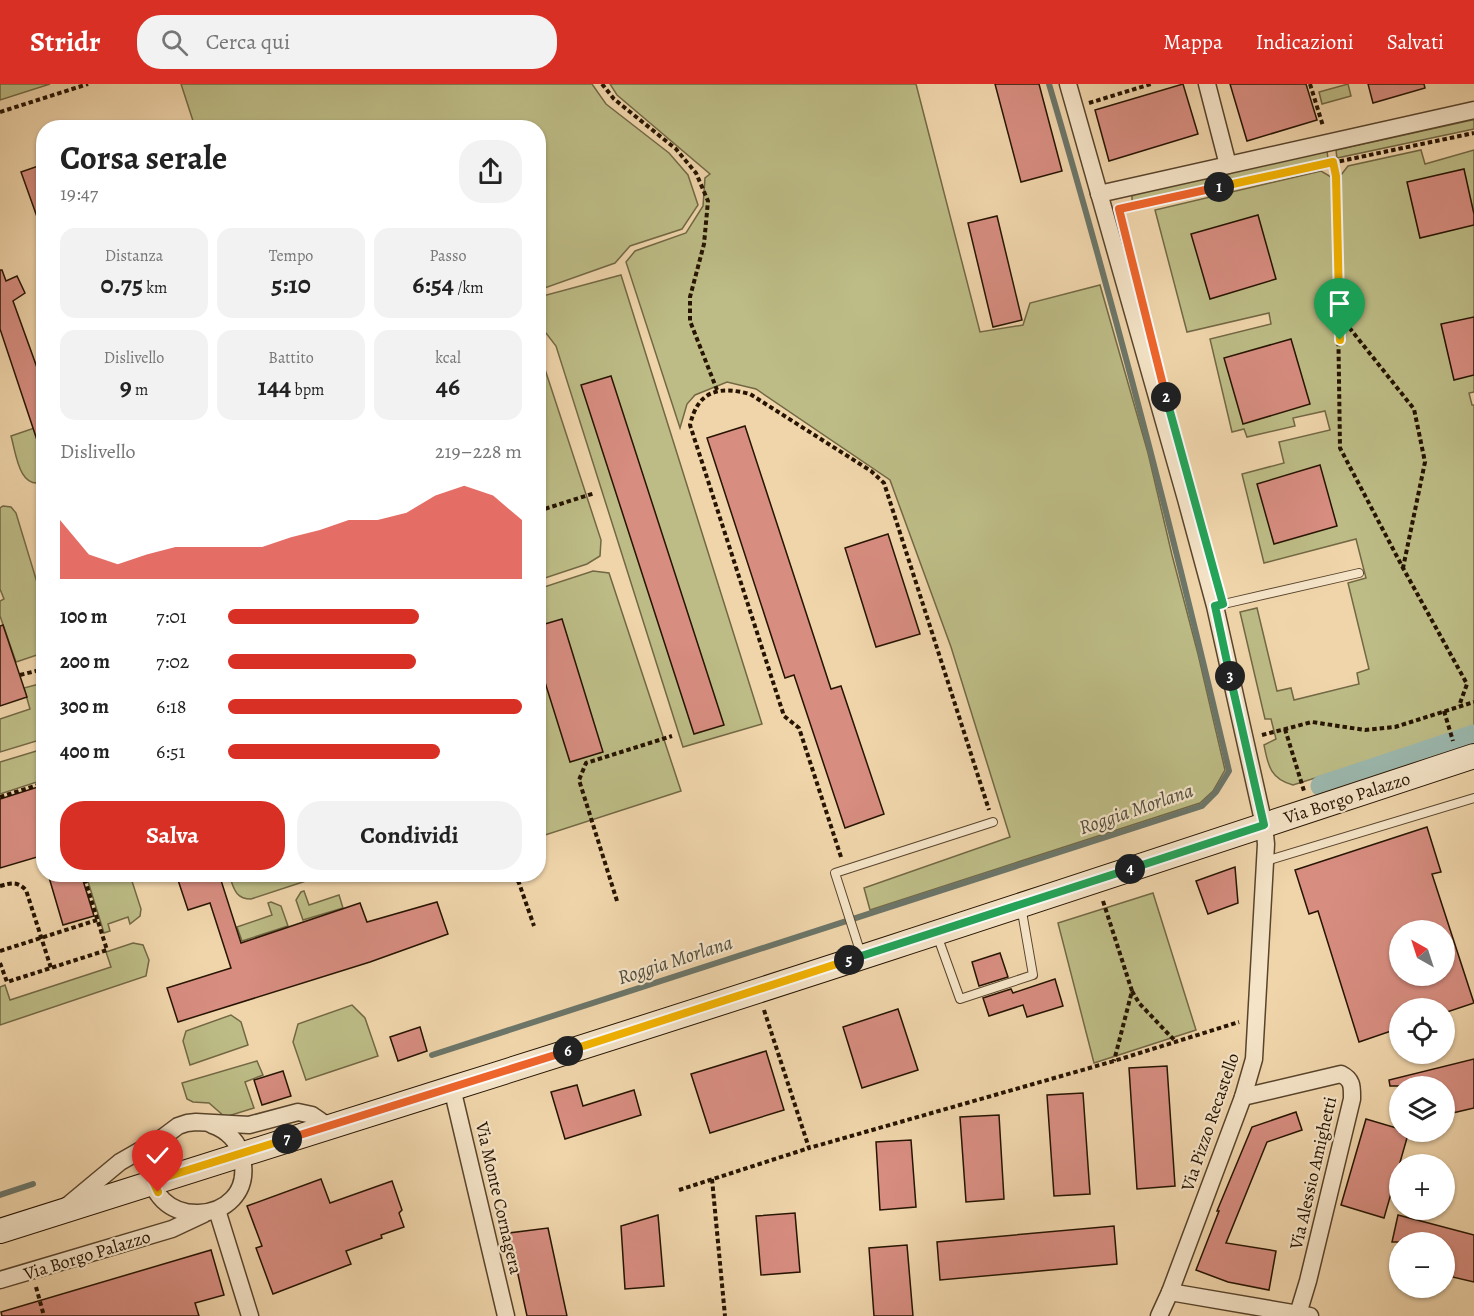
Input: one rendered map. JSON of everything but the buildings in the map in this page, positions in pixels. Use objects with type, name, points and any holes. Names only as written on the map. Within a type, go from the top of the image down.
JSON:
[{"type":"main road","name":"Via Borgo Palazzo","points":[[0,1231],[452,1088],[859,949],[936,932],[1474,756]]},
{"type":"street","name":"Via Pizzo Recastello","points":[[1068,84],[1215,606],[1264,825],[1266,861],[1254,1059],[1243,1097],[1159,1316]]},
{"type":"street","points":[[1206,84],[1228,165]]},
{"type":"street","points":[[1099,194],[1474,110]]},
{"type":"street","name":"Via Alessio Amighetti","points":[[1170,1292],[1304,1315],[1352,1085],[1348,1078],[1341,1074],[1243,1097]]},
{"type":"street","name":"Via Monte Cornagera","points":[[452,1088],[506,1316]]},
{"type":"street","name":"Via Borgo Palazzo","points":[[60,1212],[120,1162],[187,1123],[249,1125],[298,1112],[312,1115],[328,1126]]},
{"type":"street","points":[[206,1122],[221,1128],[233,1139],[241,1153]]},
{"type":"street","points":[[162,1138],[152,1159],[153,1181],[165,1201],[177,1210],[191,1214],[212,1212],[250,1316]]},
{"type":"street","name":"Via Borgo Palazzo","points":[[0,1280],[172,1229],[212,1212],[226,1204],[240,1187],[244,1165],[241,1153]]},
{"type":"lane","points":[[1215,606],[1359,573]]},
{"type":"lane","points":[[1266,861],[1474,798]]},
{"type":"lane","points":[[859,949],[835,873],[993,822]]},
{"type":"lane","points":[[936,932],[960,999],[1033,975],[1021,904]]},
{"type":"path","points":[[0,112],[88,84]]},
{"type":"path","points":[[602,84],[614,99],[676,149],[696,173],[708,201],[704,244],[690,297],[690,321],[717,390]]},
{"type":"path","points":[[1075,107],[1151,84]]},
{"type":"path","points":[[1310,84],[1336,176],[1340,448],[1467,684],[1459,706]]},
{"type":"path","points":[[1299,170],[1474,133]]},
{"type":"path","points":[[1339,314],[1414,409],[1425,462],[1403,568]]},
{"type":"path","points":[[845,869],[799,728],[784,716],[690,425],[693,411],[703,398],[717,390],[732,389],[750,394],[871,471],[884,483],[993,822]]},
{"type":"path","points":[[546,508],[595,493]]},
{"type":"path","points":[[20,675],[36,671]]},
{"type":"path","points":[[1259,736],[1312,722],[1365,730],[1395,727],[1474,702]]},
{"type":"path","points":[[1444,711],[1452,738]]},
{"type":"path","points":[[1285,729],[1310,810]]},
{"type":"path","points":[[617,901],[579,780],[586,763],[672,736]]},
{"type":"path","points":[[0,797],[36,786]]},
{"type":"path","points":[[1097,880],[1132,991],[1139,1003],[1176,1042]]},
{"type":"path","points":[[0,886],[12,882],[21,885],[26,890],[51,968]]},
{"type":"path","points":[[0,963],[7,982],[107,950],[85,882]]},
{"type":"path","points":[[518,882],[534,926]]},
{"type":"path","points":[[0,951],[97,920]]},
{"type":"path","points":[[1114,1061],[1132,991]]},
{"type":"path","points":[[764,1009],[809,1148]]},
{"type":"path","points":[[679,1190],[809,1148],[1114,1061],[1246,1020]]},
{"type":"path","points":[[712,1179],[724,1316]]},
{"type":"path","points":[[32,1272],[44,1316]]},
{"type":"shaded area","points":[[0,84],[50,84],[0,100]]},
{"type":"shaded area","points":[[181,84],[592,84],[606,104],[669,153],[688,175],[698,205],[682,229],[630,246],[615,263],[546,288],[546,120],[193,120]]},
{"type":"shaded area","points":[[610,84],[916,84],[980,332],[1023,325],[1030,303],[1100,285],[1148,453],[1225,770],[1213,791],[1200,803],[870,910],[864,888],[1010,837],[951,647],[890,480],[756,389],[727,382],[695,395],[687,404],[680,428],[626,262],[635,251],[686,233],[703,206],[705,178],[710,174],[617,95]]},
{"type":"shaded area","points":[[1348,84],[1351,96],[1322,104],[1319,92]]},
{"type":"shaded area","points":[[1474,120],[1474,129],[1337,158],[1336,150]]},
{"type":"shaded area","points":[[1421,150],[1425,164],[1474,150],[1474,392],[1469,393],[1472,405],[1474,405],[1474,728],[1293,785],[1275,775],[1267,759],[1264,745],[1276,739],[1271,719],[1265,719],[1240,612],[1257,608],[1277,691],[1291,688],[1294,700],[1359,684],[1357,673],[1369,669],[1348,583],[1366,578],[1356,539],[1264,563],[1242,474],[1284,463],[1279,442],[1330,430],[1325,411],[1293,418],[1295,426],[1247,437],[1244,429],[1232,432],[1210,339],[1271,324],[1269,313],[1187,332],[1155,210],[1321,171],[1331,177],[1341,175],[1348,166]]},
{"type":"shaded area","points":[[1327,151],[1328,159],[1132,202],[1132,196],[1139,192]]},
{"type":"shaded area","points":[[621,275],[762,724],[683,747],[556,346],[546,333],[546,295]]},
{"type":"shaded area","points":[[546,372],[601,540],[600,556],[587,564],[546,578]]},
{"type":"shaded area","points":[[36,427],[36,483],[29,481],[20,468],[11,436]]},
{"type":"shaded area","points":[[11,507],[16,513],[36,579],[36,655],[16,662],[0,616],[0,601],[4,599],[0,589],[0,508]]},
{"type":"shaded area","points":[[593,571],[609,573],[681,791],[546,835],[546,586]]},
{"type":"shaded area","points":[[36,685],[36,741],[0,752],[0,719],[30,709],[24,688]]},
{"type":"shaded area","points":[[36,751],[36,782],[0,794],[0,762]]},
{"type":"shaded area","points":[[88,882],[132,882],[141,909],[140,916],[130,924],[128,917],[108,924],[110,931],[104,933]]},
{"type":"shaded area","points":[[232,882],[303,882],[251,899],[238,895]]},
{"type":"shaded area","points":[[304,891],[309,905],[339,895],[343,908],[303,920],[296,900]]},
{"type":"shaded area","points":[[1153,893],[1196,1030],[1094,1063],[1058,923]]},
{"type":"shaded area","points":[[268,903],[281,906],[288,926],[242,941],[237,927],[272,915]]},
{"type":"shaded area","points":[[133,943],[143,945],[149,960],[146,976],[0,1025],[0,987],[5,985],[10,1000],[111,967],[106,952]]},
{"type":"shaded area","points":[[352,1005],[365,1018],[378,1056],[306,1080],[293,1042],[298,1024]]},
{"type":"shaded area","points":[[231,1015],[241,1022],[248,1045],[190,1065],[183,1041],[186,1031]]},
{"type":"shaded area","points":[[257,1061],[263,1075],[245,1082],[254,1108],[225,1117],[209,1103],[193,1102],[187,1099],[182,1083]]},
{"type":"waterway","name":"Roggia Morlana","points":[[432,1055],[1202,806],[1216,792],[1229,771],[1144,426],[1049,84]]},
{"type":"waterway","points":[[1321,786],[1474,735]]},
{"type":"waterway","name":"Roggia Morlana","points":[[0,1195],[33,1184]]},
{"type":"route","points":[[158,1192],[153,1181],[452,1088],[1264,825],[1215,606],[1223,604],[1178,444],[1119,209],[1333,162],[1336,176],[1340,340]]}]
